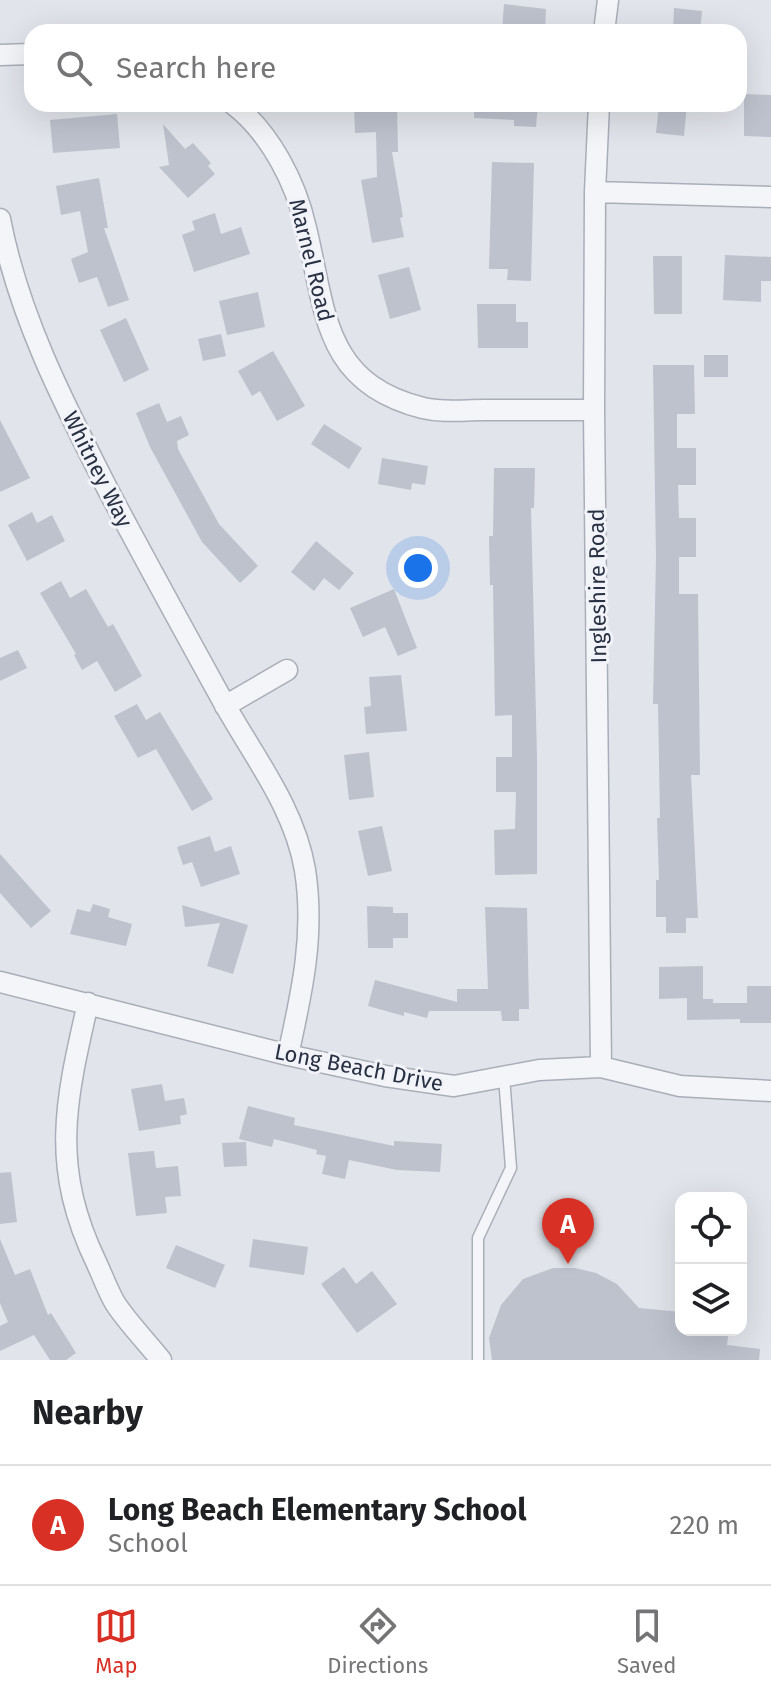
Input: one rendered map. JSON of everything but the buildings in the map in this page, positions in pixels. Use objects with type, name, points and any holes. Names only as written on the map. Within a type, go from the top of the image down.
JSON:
[{"type":"street","points":[[605,24],[608,0]]},
{"type":"street","points":[[0,55],[24,54]]},
{"type":"street","name":"Marnel Road","points":[[242,112],[262,135],[293,187],[306,228],[327,324],[343,355],[362,378],[392,398],[440,411],[594,410]]},
{"type":"street","name":"Ingleshire Road","points":[[599,112],[594,410],[601,1067]]},
{"type":"street","points":[[595,192],[771,197]]},
{"type":"street","name":"Whitney Way","points":[[0,219],[24,308],[67,411],[225,706],[282,800],[304,865],[310,912],[309,946],[288,1055]]},
{"type":"street","points":[[225,706],[287,670]]},
{"type":"street","name":"Long Beach Drive","points":[[0,982],[288,1055],[385,1076],[454,1086],[539,1070],[601,1067],[680,1086],[771,1091]]},
{"type":"street","points":[[88,1003],[69,1094],[65,1126],[66,1166],[82,1233],[115,1302],[161,1360]]},
{"type":"lane","points":[[478,1360],[478,1238],[511,1168],[504,1077]]},
{"type":"place","name":"Long Beach Elementary School","points":[[568,1264]]}]
